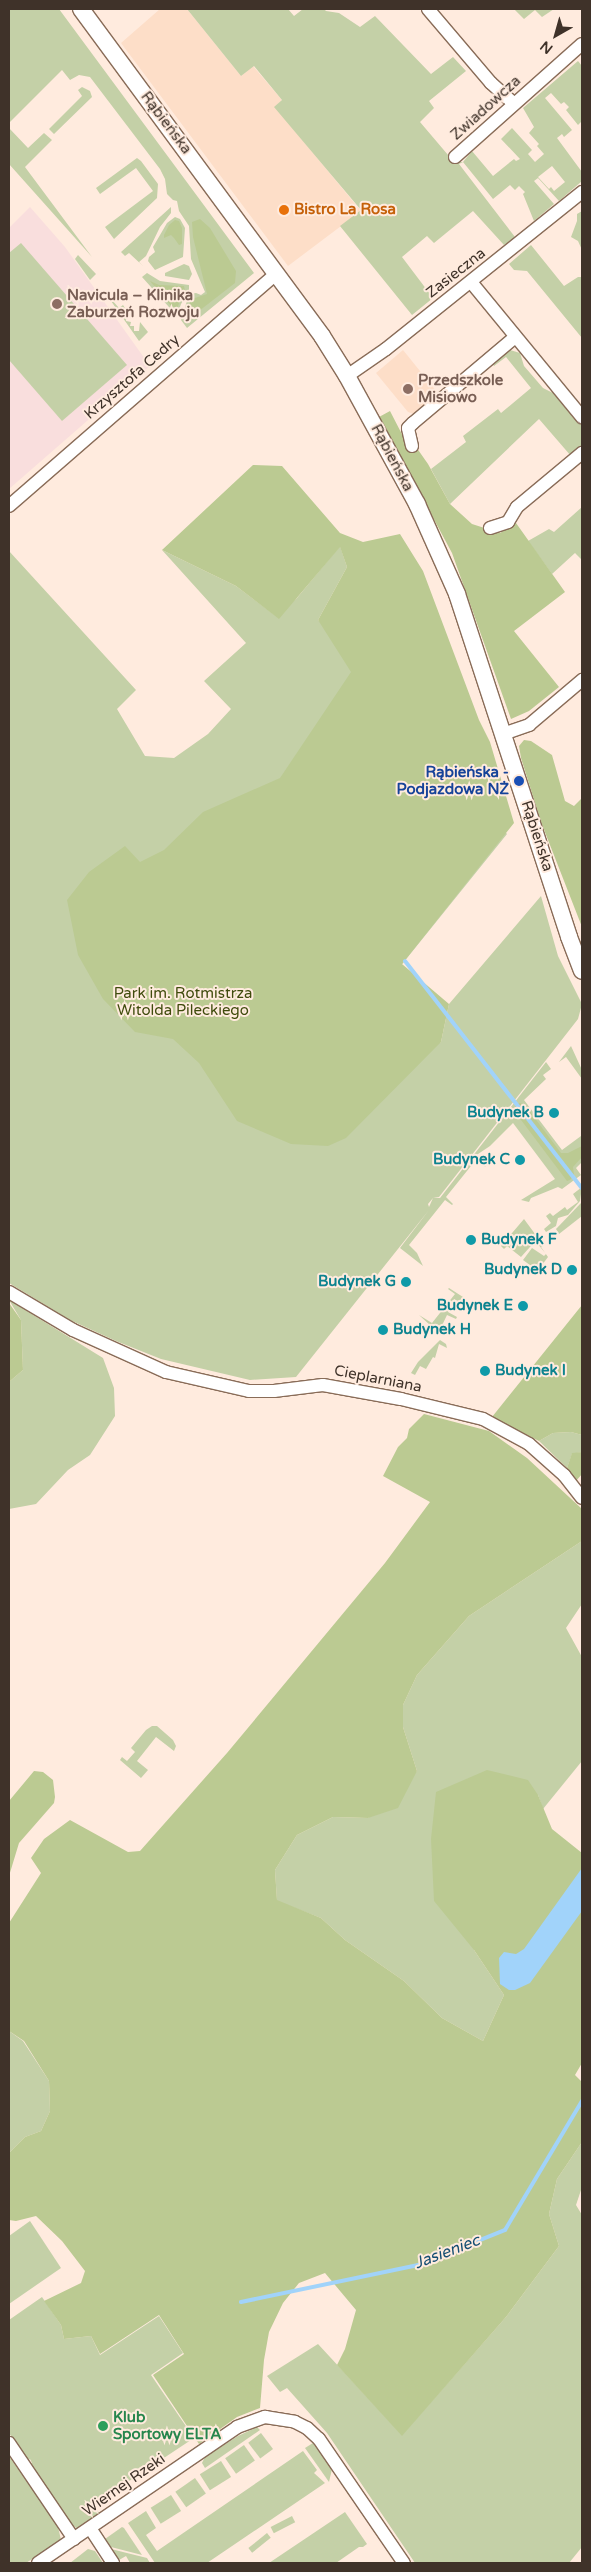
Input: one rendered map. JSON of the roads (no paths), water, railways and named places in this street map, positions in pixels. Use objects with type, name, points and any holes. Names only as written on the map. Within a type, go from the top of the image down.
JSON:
[{"type":"street","name":"Rąbieńska","points":[[81,9],[277,273],[348,376],[417,504],[440,552],[476,648],[569,937],[582,971]]},
{"type":"street","points":[[428,9],[491,82],[514,104]]},
{"type":"street","name":"Zwiadowcza","points":[[456,157],[582,44]]},
{"type":"street","name":"Zasieczna","points":[[348,376],[382,353],[582,192]]},
{"type":"street","name":"Krzysztofa Cedry","points":[[9,506],[277,273]]},
{"type":"street","points":[[471,282],[582,417]]},
{"type":"street","points":[[412,446],[408,428],[515,337]]},
{"type":"street","points":[[490,528],[508,522],[517,507],[582,453]]},
{"type":"street","points":[[503,734],[529,725],[582,680]]},
{"type":"street","name":"Cieplarniana","points":[[9,1292],[79,1334],[166,1372],[249,1391],[274,1391],[323,1385],[415,1402],[483,1419],[529,1444],[564,1475],[582,1498]]},
{"type":"street","name":"Wiernej Rzeki","points":[[38,2563],[237,2427],[260,2418],[284,2419],[304,2426],[319,2439],[404,2563]]},
{"type":"street","points":[[9,2443],[74,2539]]},
{"type":"street","points":[[90,2528],[113,2563]]},
{"type":"water","points":[[582,1868],[582,1911],[530,1983],[515,1990],[509,1990],[500,1984],[499,1958],[504,1952],[516,1954],[524,1949]]},
{"type":"waterway","points":[[405,961],[582,1188]]},
{"type":"waterway","name":"Jasieniec","points":[[241,2302],[418,2265],[505,2230],[582,2101]]},
{"type":"place","name":"Bistro La Rosa","points":[[284,210]]},
{"type":"place","name":"Navicula – Klinika Zaburzeń Rozwoju","points":[[57,304]]},
{"type":"place","name":"Przedszkole Misiowo","points":[[408,389]]},
{"type":"place","name":"Rąbieńska - Podjazdowa NŻ","points":[[519,781]]},
{"type":"place","name":"Budynek B","points":[[554,1113]]},
{"type":"place","name":"Budynek C","points":[[520,1160]]},
{"type":"place","name":"Budynek F","points":[[471,1240]]},
{"type":"place","name":"Budynek D","points":[[572,1270]]},
{"type":"place","name":"Budynek G","points":[[406,1282]]},
{"type":"place","name":"Budynek E","points":[[523,1306]]},
{"type":"place","name":"Budynek H","points":[[383,1330]]},
{"type":"place","name":"Budynek I","points":[[485,1371]]},
{"type":"place","name":"Klub Sportowy ELTA","points":[[103,2426]]},
{"type":"park label","name":"Park im. Rotmistrza Witolda Pileckiego","points":[[183,1002]]}]
